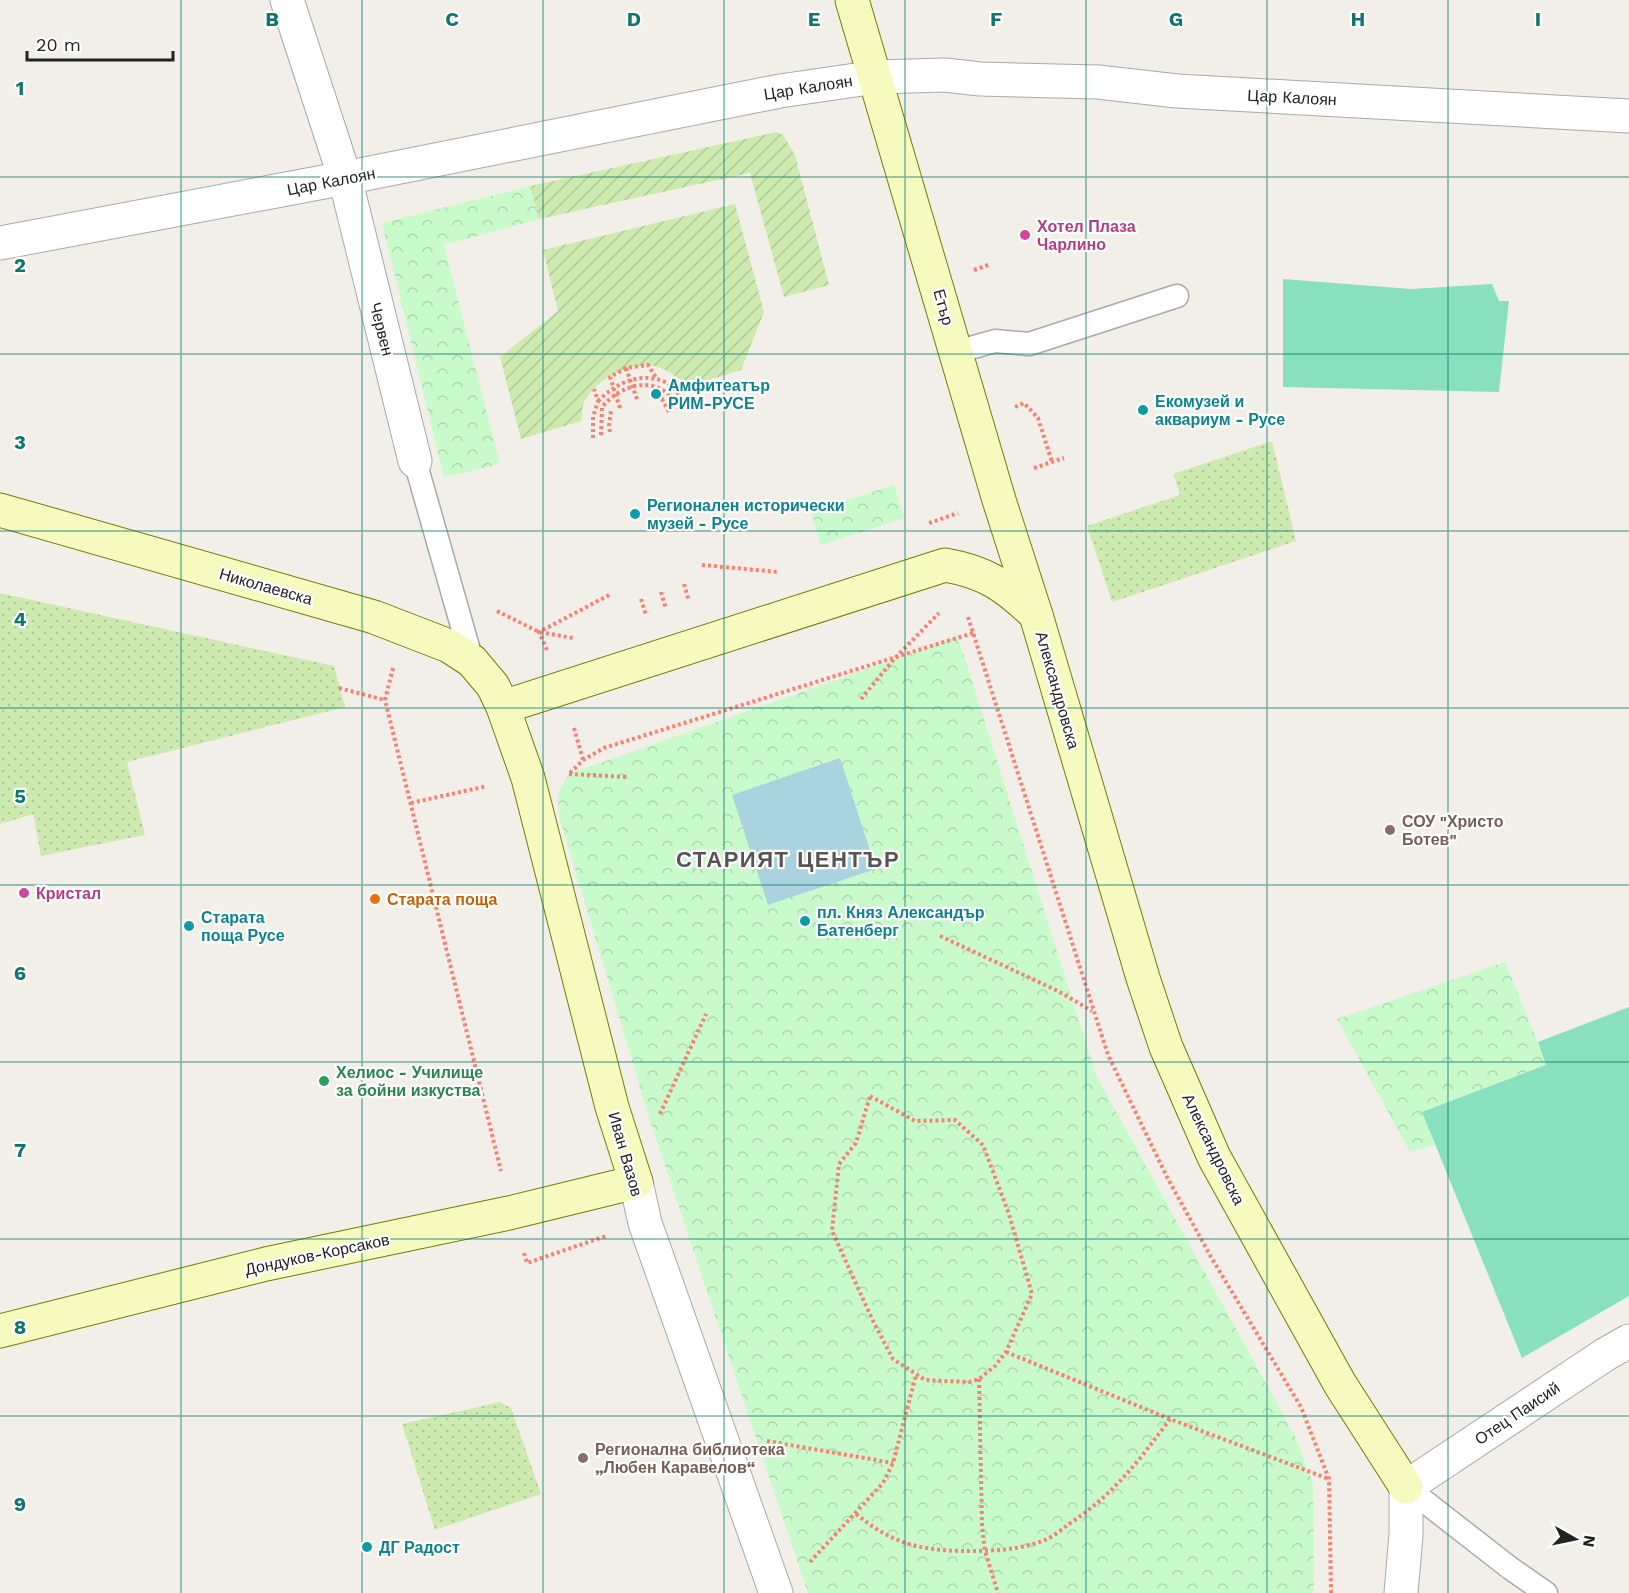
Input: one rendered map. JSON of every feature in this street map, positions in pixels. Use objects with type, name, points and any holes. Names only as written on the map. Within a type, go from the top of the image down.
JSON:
[{"type":"street","name":"Червен","points":[[287,0],[345,178],[414,461]]},
{"type":"street","name":"Етър","points":[[852,0],[999,500],[1036,615]]},
{"type":"street","name":"Цар Калоян","points":[[0,243],[345,178],[780,91],[876,77],[945,75],[980,79],[1098,82],[1177,91],[1629,116]]},
{"type":"street","name":"Николаевска","points":[[0,510],[374,617],[449,646],[472,661],[493,686],[503,707]]},
{"type":"street","points":[[503,707],[945,565],[969,569],[992,580],[1015,595],[1036,615]]},
{"type":"street","name":"Александровска","points":[[1036,615],[1143,978],[1166,1047],[1214,1157],[1340,1384],[1406,1487]]},
{"type":"street","name":"Иван Вазов","points":[[503,707],[528,778],[612,1107],[636,1182],[645,1223],[776,1593]]},
{"type":"street","name":"Дондуков-Корсаков","points":[[0,1331],[266,1264],[509,1213],[636,1182]]},
{"type":"street","name":"Отец Паисий","points":[[1406,1487],[1629,1341]]},
{"type":"street","points":[[1401,1593],[1406,1535],[1406,1487]]},
{"type":"lane","points":[[956,352],[995,341],[1029,344],[1177,296]]},
{"type":"lane","name":"Червен","points":[[414,461],[472,661]]},
{"type":"lane","name":"Александровска","points":[[1406,1487],[1546,1593]]},
{"type":"path","points":[[620,408],[610,377],[626,368],[648,365],[657,379]]},
{"type":"path","points":[[626,368],[638,402]]},
{"type":"path","points":[[593,438],[593,417],[598,401],[614,388],[630,380],[645,376],[657,379],[675,390],[689,406]]},
{"type":"path","points":[[602,435],[602,407],[616,395],[633,387],[647,384],[663,389],[675,400],[679,409]]},
{"type":"path","points":[[594,389],[598,401]]},
{"type":"path","points":[[656,397],[662,399],[669,412]]},
{"type":"path","points":[[1016,406],[1024,403],[1038,418],[1052,462],[1064,458]]},
{"type":"path","points":[[610,432],[611,411]]},
{"type":"path","points":[[927,523],[999,500]]},
{"type":"path","points":[[702,565],[783,572],[765,578]]},
{"type":"path","points":[[684,584],[689,601]]},
{"type":"path","points":[[661,592],[666,609]]},
{"type":"path","points":[[539,632],[611,594]]},
{"type":"path","points":[[682,604],[699,598]]},
{"type":"path","points":[[455,599],[481,603],[539,632],[572,639],[582,635]]},
{"type":"path","points":[[641,599],[646,615]]},
{"type":"path","points":[[636,618],[674,606]]},
{"type":"path","points":[[861,699],[895,658],[943,609]]},
{"type":"path","points":[[563,783],[583,760],[604,748],[973,633]]},
{"type":"path","points":[[339,688],[385,700],[502,1174],[509,1213],[527,1263],[645,1223]]},
{"type":"path","points":[[411,803],[528,778],[569,774],[628,777]]},
{"type":"path","points":[[940,936],[1058,991],[1093,1012]]},
{"type":"path","points":[[658,1117],[706,1014]]},
{"type":"path","points":[[870,1096],[915,1120],[955,1120],[982,1145],[1009,1215],[1032,1294],[1006,1352],[995,1366],[979,1379],[969,1382],[925,1380],[916,1374],[893,1359],[832,1231],[839,1164],[856,1143],[870,1096]]},
{"type":"path","points":[[1006,1352],[1170,1419],[1329,1479],[1331,1593]]},
{"type":"path","points":[[807,1565],[883,1483],[893,1463],[916,1374]]},
{"type":"path","points":[[979,1379],[982,1525],[985,1551],[998,1593]]},
{"type":"path","points":[[856,1514],[877,1531],[932,1551],[985,1551],[1043,1541],[1081,1516],[1120,1483],[1170,1419]]},
{"type":"path","points":[[766,1440],[893,1463]]},
{"type":"green space","points":[[777,132],[783,135],[795,155],[829,285],[784,297],[750,173],[539,219],[530,186]]},
{"type":"green space","points":[[530,186],[539,219],[444,245],[500,464],[444,477],[382,223]]},
{"type":"green space","points":[[735,204],[764,312],[741,370],[689,386],[658,367],[647,365],[629,368],[611,376],[595,388],[584,402],[581,421],[521,439],[500,357],[558,311],[543,250]]},
{"type":"green space","points":[[1283,279],[1411,289],[1492,284],[1499,301],[1509,301],[1499,392],[1283,387]]},
{"type":"green space","points":[[1272,441],[1296,541],[1112,602],[1087,526],[1180,495],[1173,474]]},
{"type":"green space","points":[[894,485],[904,518],[821,545],[811,512]]},
{"type":"green space","points":[[0,593],[334,666],[345,707],[127,762],[145,835],[41,856],[33,814],[0,824]]},
{"type":"green space","points":[[958,637],[1096,1075],[1295,1436],[1313,1483],[1314,1593],[808,1593],[652,1127],[559,816],[558,793],[569,774]]},
{"type":"green space","points":[[1505,962],[1547,1065],[1422,1112],[1435,1145],[1410,1152],[1337,1019]]},
{"type":"green space","points":[[1629,1007],[1629,1296],[1522,1358],[1422,1112],[1546,1065],[1538,1042]]},
{"type":"green space","points":[[500,1402],[511,1408],[541,1494],[435,1530],[402,1424]]},
{"type":"water","points":[[840,758],[876,869],[768,905],[732,795]]},
{"type":"place","name":"Хотел Плаза Чарлино","points":[[1025,235]]},
{"type":"place","name":"Амфитеатър РИМ-РУСЕ","points":[[656,394]]},
{"type":"place","name":"Екомузей и аквариум - Русе","points":[[1143,410]]},
{"type":"place","name":"Регионален исторически музей - Русе","points":[[635,514]]},
{"type":"place","name":"СОУ \"Христо Ботев\"","points":[[1390,830]]},
{"type":"place","name":"Кристал","points":[[24,893]]},
{"type":"place","name":"Старата поща","points":[[375,899]]},
{"type":"place","name":"пл. Княз Александър Батенберг","points":[[805,921]]},
{"type":"place","name":"Старата поща Русе","points":[[189,926]]},
{"type":"place","name":"Хелиос - Училище за бойни изкуства","points":[[324,1081]]},
{"type":"place","name":"Регионална библиотека „Любен Каравелов“","points":[[583,1458]]},
{"type":"place","name":"ДГ Радост","points":[[367,1547]]},
{"type":"district","name":"СТАРИЯТ ЦЕНТЪР","points":[[788,859]]}]
